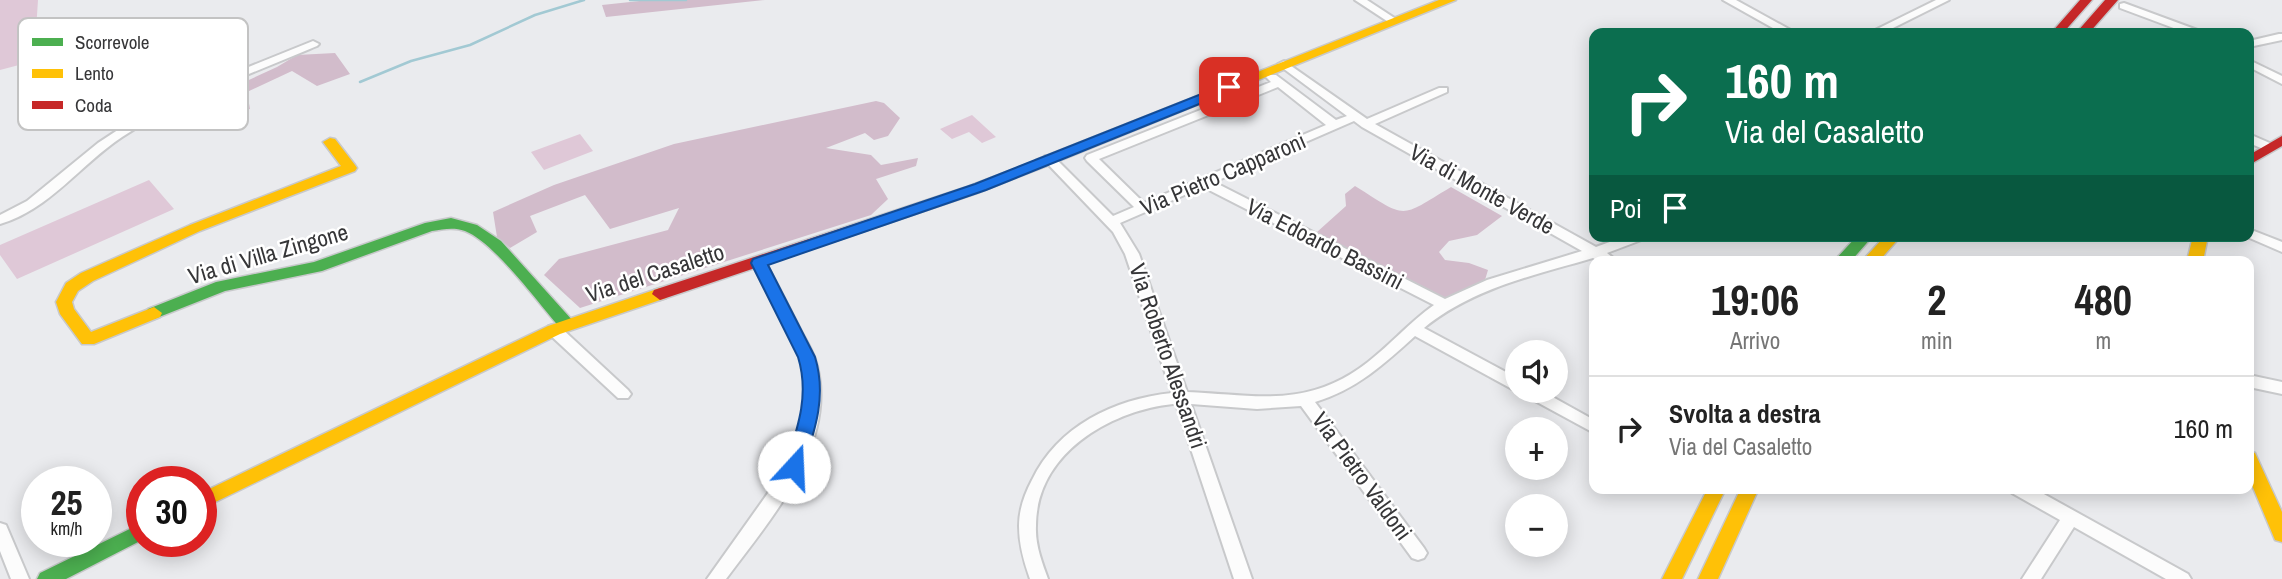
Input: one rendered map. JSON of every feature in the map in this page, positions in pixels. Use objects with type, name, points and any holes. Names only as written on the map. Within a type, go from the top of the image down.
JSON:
[{"type":"street","points":[[1360,0],[1394,21]]},
{"type":"street","name":"Via del Casaletto","points":[[217,494],[561,328],[959,195],[1450,0]]},
{"type":"street","points":[[1728,0],[1781,28]]},
{"type":"street","points":[[1885,28],[1944,0]]},
{"type":"street","points":[[2061,28],[2086,0]]},
{"type":"street","points":[[2073,14],[2088,27],[2118,3],[2183,28]]},
{"type":"street","points":[[2254,43],[2279,37]]},
{"type":"street","points":[[248,71],[313,44]]},
{"type":"street","name":"Via di Monte Verde","points":[[1284,64],[1360,120],[1602,256]]},
{"type":"street","points":[[2254,66],[2282,81]]},
{"type":"street","points":[[1265,72],[1334,125]]},
{"type":"street","points":[[1142,208],[1091,158],[1279,83]]},
{"type":"street","name":"Via Pietro Capparoni","points":[[1111,222],[1334,125],[1360,120],[1443,90]]},
{"type":"street","points":[[0,220],[33,204],[86,157],[126,130]]},
{"type":"street","points":[[2254,139],[2275,144]]},
{"type":"street","name":"Via di Villa Zingone","points":[[330,142],[350,168],[195,228],[87,277],[72,287],[64,302],[66,310],[88,340],[222,286],[317,267],[430,226],[447,223],[463,225],[485,236],[561,328]]},
{"type":"street","points":[[2254,158],[2275,144]]},
{"type":"street","name":"Via Roberto Alessandri","points":[[1049,159],[1111,222],[1132,254],[1243,579]]},
{"type":"street","name":"Via Edoardo Bassini","points":[[1204,182],[1445,306]]},
{"type":"street","points":[[2254,235],[2282,247]]},
{"type":"street","points":[[1039,579],[1028,547],[1027,511],[1043,473],[1058,451],[1088,427],[1141,403],[1183,398],[1261,405],[1305,400],[1355,380],[1445,306],[1498,281],[1621,242]]},
{"type":"street","points":[[1847,256],[1860,242]]},
{"type":"street","points":[[1874,256],[1886,242]]},
{"type":"street","points":[[716,579],[789,477],[806,436],[813,402],[810,366],[759,263]]},
{"type":"street","points":[[561,328],[623,394]]},
{"type":"street","points":[[1415,329],[1505,378]]},
{"type":"street","points":[[2254,382],[2282,388]]},
{"type":"street","name":"Via Pietro Valdoni","points":[[1305,400],[1418,553]]},
{"type":"street","points":[[1551,403],[1589,424]]},
{"type":"street","points":[[2254,470],[2282,534]]},
{"type":"street","points":[[1672,579],[1710,494]]},
{"type":"street","points":[[1708,579],[1747,494]]},
{"type":"street","points":[[2029,494],[2182,579]]},
{"type":"street","points":[[2031,579],[2071,517]]},
{"type":"street","points":[[0,530],[20,579]]},
{"type":"street","points":[[47,579],[126,539]]},
{"type":"shaded area","points":[[0,0],[38,0],[37,18],[18,18],[18,65],[0,70]]},
{"type":"shaded area","points":[[649,0],[765,0],[606,17],[602,5]]},
{"type":"shaded area","points":[[335,53],[350,74],[317,86],[292,71],[248,92],[248,80],[297,55]]},
{"type":"shaded area","points":[[876,101],[884,103],[900,118],[888,136],[874,140],[865,133],[826,148],[871,155],[881,165],[918,158],[916,166],[876,179],[888,199],[871,215],[580,308],[544,275],[559,259],[668,230],[679,208],[610,229],[585,195],[530,216],[537,232],[510,248],[497,237],[493,212],[554,185],[674,144]]},
{"type":"shaded area","points":[[972,115],[996,137],[982,143],[969,132],[952,139],[940,129]]},
{"type":"shaded area","points":[[580,134],[593,151],[544,170],[531,152]]},
{"type":"shaded area","points":[[149,180],[174,209],[17,279],[0,255],[0,245]]},
{"type":"shaded area","points":[[1355,186],[1385,205],[1403,211],[1421,205],[1451,187],[1502,216],[1477,235],[1449,241],[1439,252],[1445,260],[1469,263],[1488,270],[1485,280],[1444,298],[1433,296],[1317,232],[1346,206],[1345,194]]},
{"type":"waterway","points":[[360,82],[411,61],[470,45],[535,15],[584,0]]},
{"type":"waterway","points":[[630,0],[686,0]]},
{"type":"traffic: fast","points":[[154,313],[222,286],[317,267],[430,226],[451,223],[472,228],[496,245],[567,325]]},
{"type":"traffic: fast","points":[[1847,256],[1860,242]]},
{"type":"traffic: fast","points":[[47,579],[126,539]]},
{"type":"traffic: slow","points":[[1041,163],[1450,0]]},
{"type":"traffic: slow","points":[[154,313],[88,340],[66,310],[64,302],[72,287],[87,277],[195,228],[350,168],[330,142]]},
{"type":"traffic: slow","points":[[1875,256],[1888,242]]},
{"type":"traffic: slow","points":[[2196,256],[2200,242]]},
{"type":"traffic: slow","points":[[217,494],[554,330],[660,294]]},
{"type":"traffic: slow","points":[[2254,470],[2282,534]]},
{"type":"traffic: slow","points":[[1672,579],[1714,494]]},
{"type":"traffic: slow","points":[[1708,579],[1747,494]]},
{"type":"traffic: jam","points":[[2061,28],[2086,0]]},
{"type":"traffic: jam","points":[[2087,28],[2112,0]]},
{"type":"traffic: jam","points":[[2254,158],[2282,140]]},
{"type":"traffic: jam","points":[[660,294],[972,190],[1041,163]]},
{"type":"route","points":[[794,467],[811,416],[812,373],[807,357],[759,263],[981,187],[1229,87]]}]
